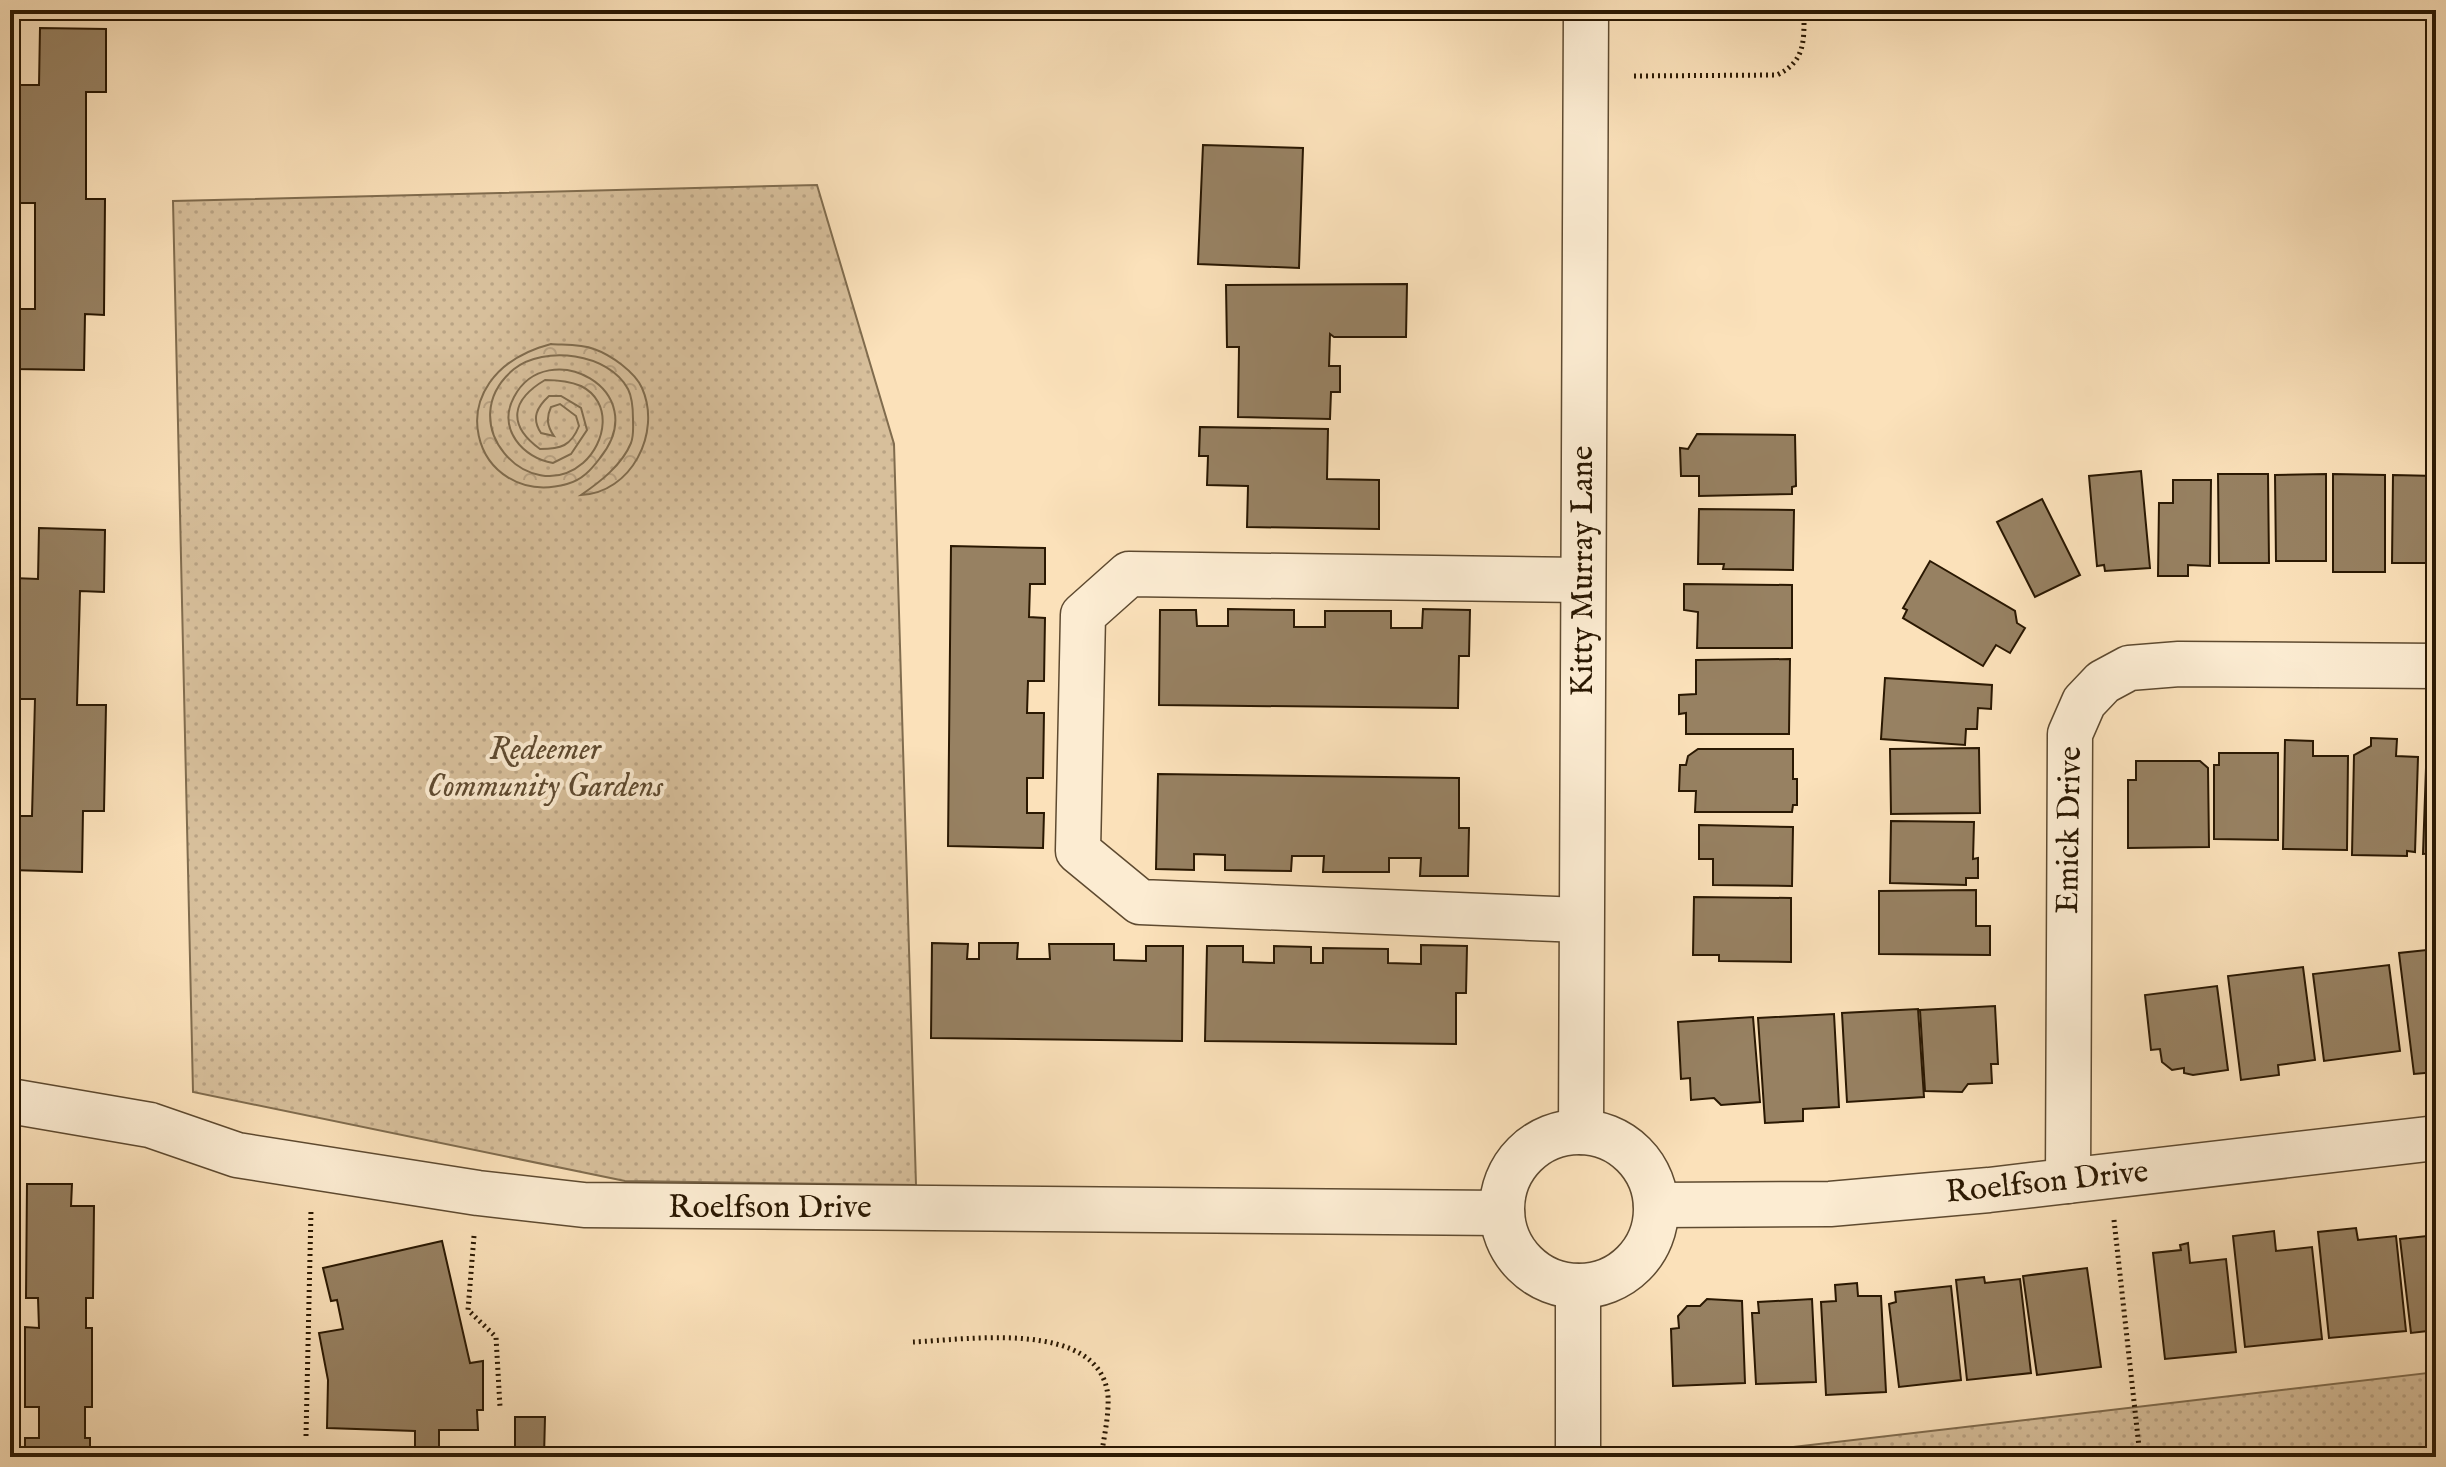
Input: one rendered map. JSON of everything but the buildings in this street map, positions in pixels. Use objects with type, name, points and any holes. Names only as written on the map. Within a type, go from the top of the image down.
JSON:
[{"type":"street","name":"Kitty Murray Lane","points":[[1581,1132],[1586,10]]},
{"type":"street","points":[[1581,920],[1140,902],[1078,851],[1083,615],[1129,574],[1582,580]]},
{"type":"street","name":"Emick Drive","points":[[2068,1181],[2070,734],[2084,702],[2103,682],[2129,668],[2179,664],[2436,666]]},
{"type":"street","name":"Roelfson Drive","points":[[29,1104],[150,1125],[237,1155],[478,1193],[584,1205],[1502,1213]]},
{"type":"street","points":[[1581,1132],[1604,1136],[1625,1147],[1641,1163],[1652,1183],[1656,1205],[1654,1230],[1642,1253],[1625,1272],[1603,1282],[1578,1286],[1555,1282],[1534,1272],[1518,1256],[1506,1235],[1502,1213],[1505,1188],[1516,1165],[1533,1147],[1556,1135],[1581,1132]]},
{"type":"street","name":"Roelfson Drive","points":[[1656,1205],[1830,1204],[2068,1181],[2436,1138]]},
{"type":"street","points":[[1578,1286],[1578,1457]]},
{"type":"path","points":[[1634,76],[1777,75],[1793,67],[1803,46],[1804,10]]},
{"type":"path","points":[[10,1178],[12,1457]]},
{"type":"path","points":[[306,1436],[311,1210]]},
{"type":"path","points":[[2114,1219],[2139,1457]]},
{"type":"path","points":[[475,1224],[468,1310],[496,1337],[500,1407]]},
{"type":"path","points":[[913,1342],[1039,1338],[1078,1350],[1099,1370],[1108,1393],[1101,1457]]},
{"type":"green space","name":"Redeemer Community Gardens","points":[[817,185],[894,444],[916,1185],[625,1181],[193,1092],[173,201]]},
{"type":"green space","points":[[551,344],[584,346],[601,352],[628,370],[642,388],[648,423],[638,458],[628,472],[599,492],[581,495],[616,466],[627,451],[633,434],[628,389],[606,367],[575,356],[558,355],[527,361],[514,369],[496,390],[490,413],[493,434],[504,453],[521,467],[540,475],[562,474],[591,455],[601,434],[602,412],[591,393],[572,383],[545,380],[520,404],[517,413],[522,431],[540,449],[564,445],[579,426],[576,416],[560,404],[551,407],[548,415],[554,436],[541,433],[536,418],[549,396],[561,396],[581,408],[587,430],[571,454],[553,463],[532,455],[516,440],[511,431],[510,409],[514,397],[529,379],[549,370],[570,371],[590,378],[606,392],[614,411],[613,433],[597,462],[577,480],[535,487],[508,478],[489,460],[479,436],[478,409],[489,383],[513,360]]},
{"type":"green space","points":[[2436,1372],[2436,1457],[1708,1457]]}]
